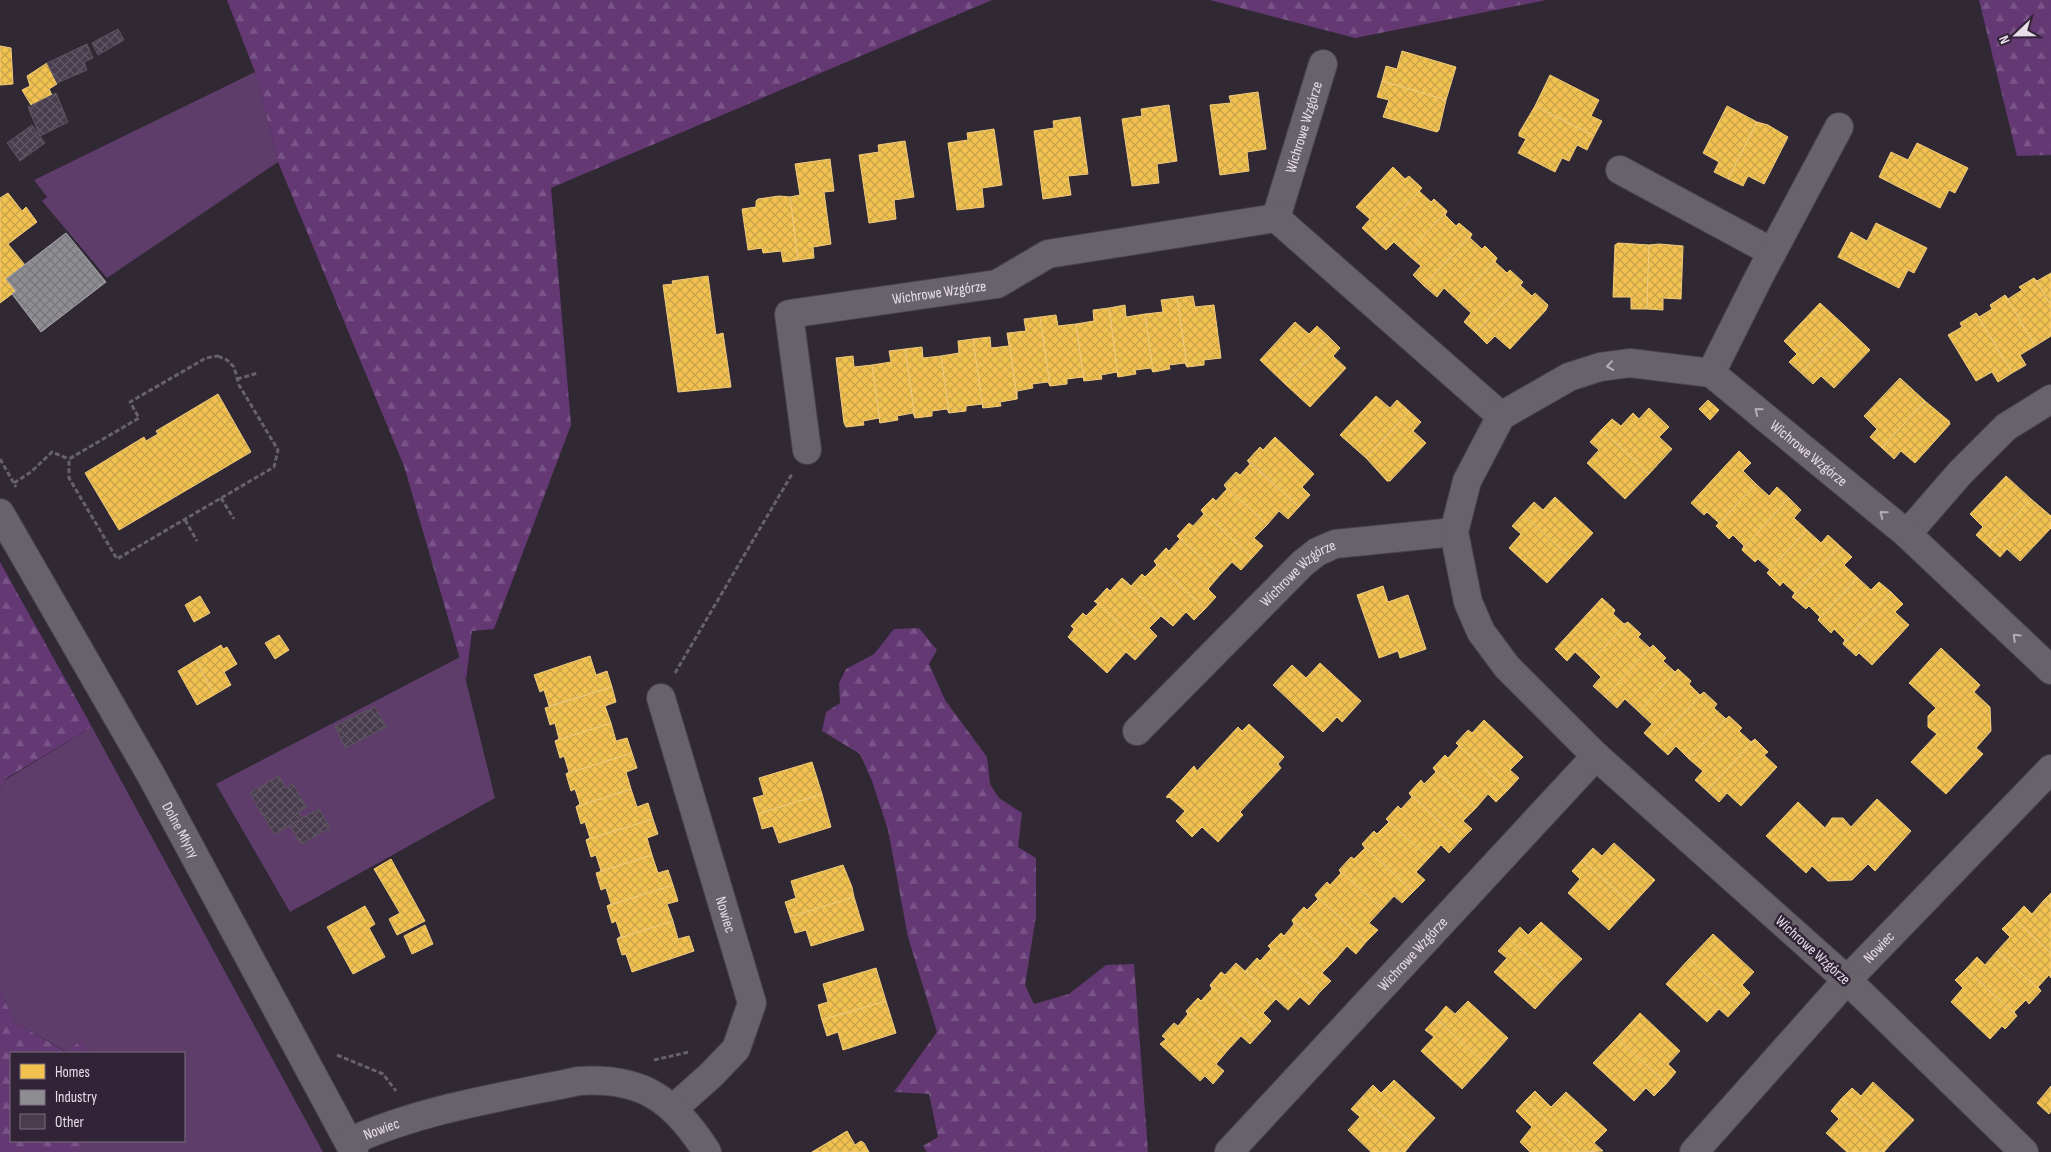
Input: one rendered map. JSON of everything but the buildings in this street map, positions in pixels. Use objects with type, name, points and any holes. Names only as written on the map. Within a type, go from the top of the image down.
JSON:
[{"type":"street","name":"Wichrowe Wzgórze","points":[[800,461],[789,314],[997,284],[1048,254],[1276,218],[1323,64]]},
{"type":"street","points":[[1276,218],[1501,416],[1569,377],[1600,367],[1630,363],[1711,373],[1772,252],[1839,127]]},
{"type":"street","points":[[1620,170],[1772,252]]},
{"type":"street","name":"Wichrowe Wzgórze","points":[[1711,373],[1908,534],[2051,670]]},
{"type":"street","points":[[1908,534],[1960,473],[2006,427],[2051,399]]},
{"type":"street","name":"Wichrowe Wzgórze","points":[[1501,416],[1467,481],[1454,532],[1468,602],[1481,632],[1508,667],[1596,756],[1847,980],[2024,1152]]},
{"type":"street","name":"Dolne Młyny","points":[[0,514],[151,775],[352,1147]]},
{"type":"street","name":"Wichrowe Wzgórze","points":[[1137,731],[1303,563],[1317,552],[1335,544],[1454,532]]},
{"type":"street","name":"Nowiec","points":[[661,698],[752,1003],[736,1048],[711,1075],[674,1108]]},
{"type":"street","name":"Wichrowe Wzgórze","points":[[1229,1152],[1596,756]]},
{"type":"street","name":"Nowiec","points":[[1694,1152],[1847,980],[2051,769]]},
{"type":"street","name":"Nowiec","points":[[352,1147],[374,1130],[433,1112],[579,1081],[619,1082],[651,1093],[674,1108],[692,1128],[707,1152]]},
{"type":"path","points":[[218,356],[227,360],[234,367],[237,379],[278,450],[274,467],[117,560],[69,478],[69,459],[140,418],[130,402],[206,358],[218,356]]},
{"type":"path","points":[[237,379],[258,373]]},
{"type":"path","points":[[14,483],[31,472],[52,452],[69,459]]},
{"type":"path","points":[[676,671],[800,461]]},
{"type":"path","points":[[222,498],[234,519]]},
{"type":"path","points":[[185,520],[197,541]]},
{"type":"shaded area","points":[[255,72],[278,162],[107,278],[42,201],[47,197],[34,180]]},
{"type":"shaded area","points":[[460,657],[495,798],[290,912],[216,784]]},
{"type":"shaded area","points":[[92,727],[323,1152],[81,1152],[79,1150],[83,1142],[185,1142],[185,1052],[89,1052],[81,1042],[67,1052],[15,1022],[0,991],[0,789],[5,780]]},
{"type":"green space","points":[[227,0],[992,0],[551,188],[571,425],[494,629],[472,631],[466,680],[404,466],[278,162],[255,72]]},
{"type":"green space","points":[[1210,0],[1546,0],[1355,38]]},
{"type":"green space","points":[[1979,0],[2051,0],[2051,155],[2017,156]]},
{"type":"green space","points":[[0,562],[92,727],[5,779],[0,789]]},
{"type":"green space","points":[[919,628],[937,650],[929,664],[945,700],[987,757],[990,784],[999,798],[1022,813],[1018,847],[1036,858],[1036,916],[1025,985],[1034,1004],[1069,994],[1106,965],[1134,964],[1148,1152],[927,1152],[923,1146],[938,1137],[929,1094],[894,1092],[937,1032],[908,937],[888,830],[872,781],[860,754],[822,731],[826,712],[840,703],[839,683],[846,669],[874,654],[894,629]]},
{"type":"green space","points":[[0,991],[15,1022],[66,1052],[10,1052],[10,1142],[84,1142],[80,1149],[81,1152],[0,1152]]},
{"type":"green space","points":[[81,1041],[89,1052],[66,1052]]}]
